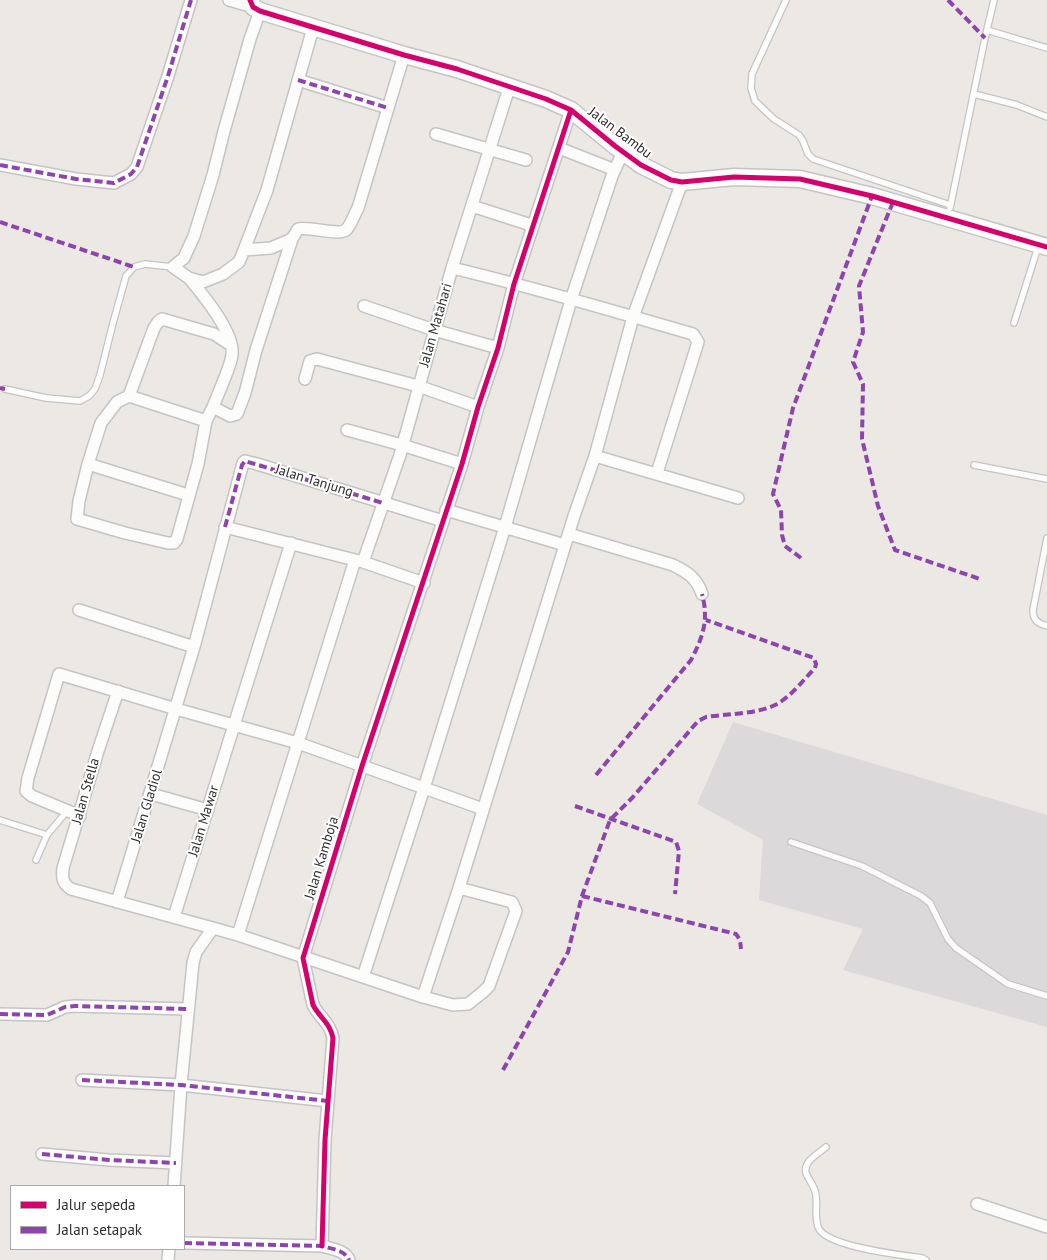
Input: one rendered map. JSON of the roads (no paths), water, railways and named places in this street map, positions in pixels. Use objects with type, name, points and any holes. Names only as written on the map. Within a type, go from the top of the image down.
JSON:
[{"type":"street","points":[[0,165],[76,180],[114,183],[131,174],[136,167],[162,94],[191,0]]},
{"type":"street","points":[[206,421],[130,396],[117,402],[101,423],[88,464],[77,518],[124,533],[168,543],[174,542],[198,464],[206,421],[232,356],[232,345],[229,336],[207,301],[189,278],[173,267],[184,258],[194,236],[213,175],[247,48],[255,6],[229,0]]},
{"type":"street","name":"Jalan Bambu","points":[[255,6],[313,28],[457,69],[546,99],[571,110],[623,152],[657,174],[682,182],[734,177],[800,179],[872,196],[949,211],[1043,246]]},
{"type":"street","points":[[189,278],[203,282],[223,274],[239,262],[266,190],[313,28]]},
{"type":"street","points":[[213,407],[230,416],[237,414],[292,239],[298,229],[343,232],[358,208],[404,55]]},
{"type":"street","points":[[298,80],[388,108]]},
{"type":"street","name":"Jalan Matahari","points":[[238,935],[298,743],[359,561],[383,503],[402,445],[452,268],[509,88]]},
{"type":"street","name":"Jalan Kamboja","points":[[303,958],[362,766],[462,464],[478,407],[498,348],[514,284],[571,110]]},
{"type":"street","points":[[436,134],[526,160]]},
{"type":"street","points":[[559,148],[614,170]]},
{"type":"street","points":[[363,977],[505,527],[571,300],[614,170],[623,152]]},
{"type":"street","points":[[423,997],[484,809],[574,516],[595,456],[633,317],[682,182]]},
{"type":"street","points":[[472,206],[528,224]]},
{"type":"street","points":[[244,250],[271,248],[292,239]]},
{"type":"street","points":[[452,268],[693,334],[698,342],[657,473]]},
{"type":"street","points":[[364,306],[434,330],[498,348]]},
{"type":"street","points":[[130,396],[154,328],[162,319],[214,334],[232,345]]},
{"type":"street","points":[[305,379],[310,361],[317,359],[418,386],[478,407]]},
{"type":"street","points":[[347,430],[462,464]]},
{"type":"street","points":[[595,456],[738,498]]},
{"type":"street","name":"Jalan Tanjung","points":[[245,461],[383,503],[567,540],[673,565],[689,573],[699,584],[702,594]]},
{"type":"street","name":"Jalan Gladiol","points":[[117,902],[194,647],[242,465],[245,461]]},
{"type":"street","points":[[88,464],[188,495]]},
{"type":"street","points":[[225,527],[359,561],[424,583]]},
{"type":"street","name":"Jalan Mawar","points":[[174,917],[292,543]]},
{"type":"street","points":[[79,610],[194,647]]},
{"type":"street","points":[[80,816],[32,796],[26,791],[59,674],[298,743],[484,809]]},
{"type":"street","name":"Jalan Stella","points":[[117,902],[71,889],[62,878],[63,868],[98,751],[118,691]]},
{"type":"street","points":[[151,794],[208,810]]},
{"type":"street","points":[[117,902],[238,935],[423,997],[460,1006],[468,1004],[489,986],[516,912],[512,902],[459,888]]},
{"type":"street","points":[[174,1185],[188,1009],[195,958],[213,928]]},
{"type":"street","points":[[303,958],[313,1005],[330,1027],[333,1038],[325,1140],[322,1246]]},
{"type":"street","points":[[0,1014],[47,1015],[65,1007],[75,1006],[188,1009]]},
{"type":"street","points":[[82,1080],[181,1085],[328,1101]]},
{"type":"street","points":[[42,1154],[176,1163]]},
{"type":"street","points":[[977,1204],[1047,1226]]},
{"type":"street","points":[[185,1242],[322,1246],[343,1252],[348,1256],[349,1260]]},
{"type":"lane","points":[[786,0],[752,74],[751,88],[755,101],[774,119],[798,135],[803,141],[808,154],[813,159],[949,211],[994,0]]},
{"type":"lane","points":[[987,30],[1047,48]]},
{"type":"lane","points":[[974,94],[1017,105],[1047,118]]},
{"type":"lane","points":[[1014,323],[1043,246]]},
{"type":"lane","points":[[5,389],[46,398],[80,401],[90,396],[95,389],[100,375],[126,276],[134,267],[145,264],[173,267]]},
{"type":"lane","points":[[974,465],[1047,479]]},
{"type":"lane","points":[[1047,538],[1032,610],[1032,617],[1037,623],[1047,626]]},
{"type":"lane","points":[[36,860],[47,835],[68,810]]},
{"type":"lane","points":[[0,820],[47,835]]},
{"type":"lane","points":[[791,842],[862,866],[921,896],[930,903],[948,939],[956,948],[1008,984],[1047,996]]},
{"type":"lane","points":[[826,1148],[808,1161],[806,1166],[806,1172],[816,1193],[816,1217],[818,1228],[821,1232],[834,1240],[866,1250],[926,1260]]}]
